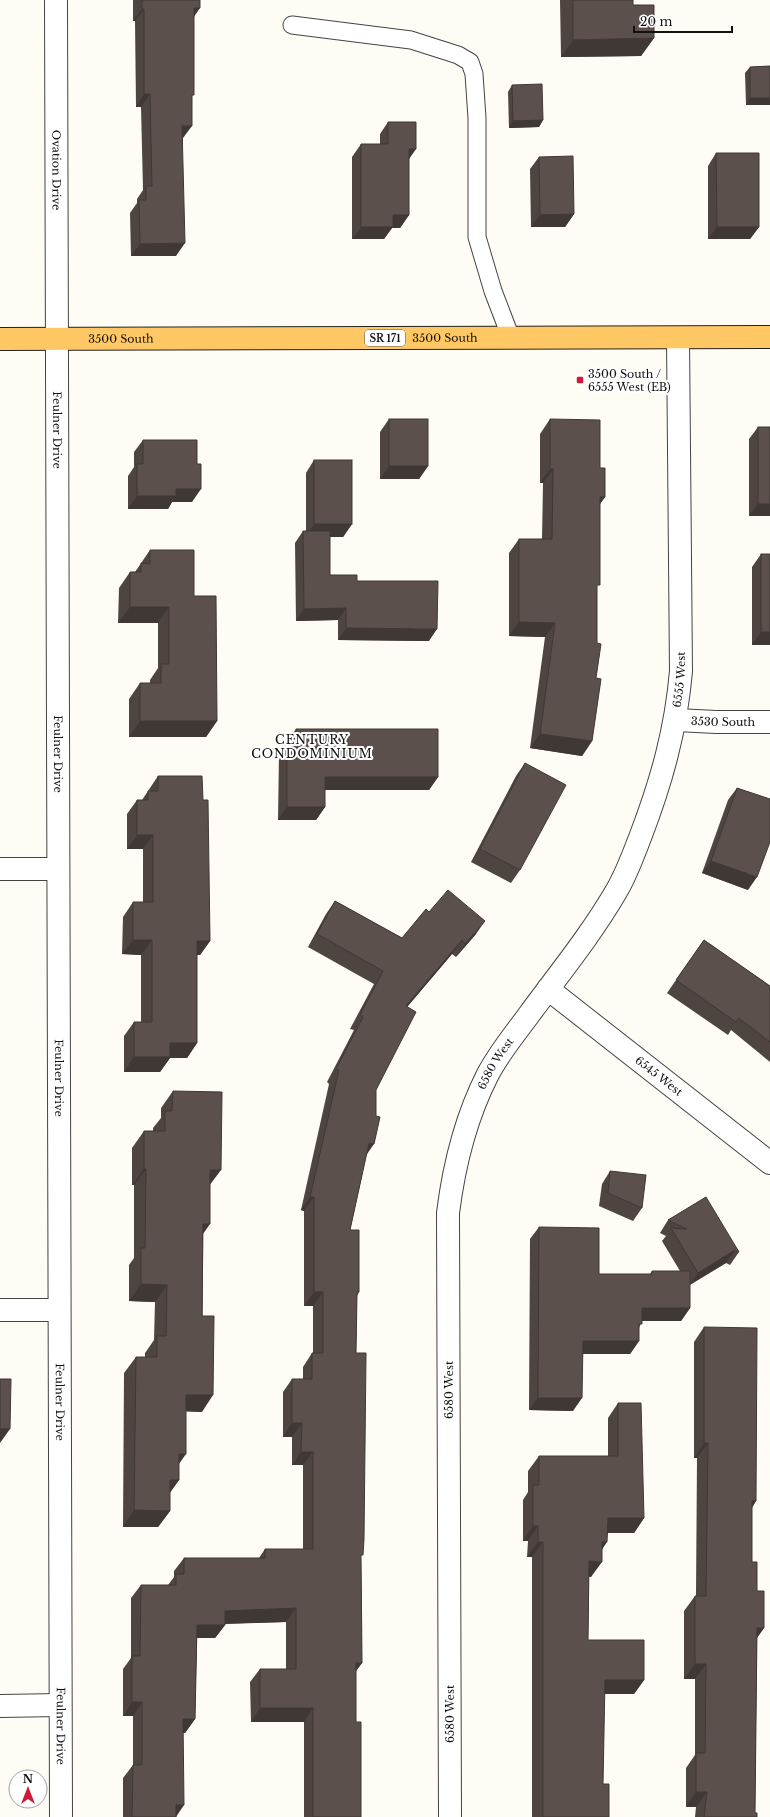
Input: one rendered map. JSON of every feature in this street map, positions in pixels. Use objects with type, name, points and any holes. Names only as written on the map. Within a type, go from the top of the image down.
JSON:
[{"type":"main road","name":"3500 South","points":[[0,339],[770,337]]},
{"type":"street","name":"Ovation Drive","points":[[56,0],[56,339]]},
{"type":"street","name":"6555 West","points":[[548,989],[597,923],[617,889],[649,812],[665,765],[676,720],[682,650],[678,338]]},
{"type":"street","name":"Feulner Drive","points":[[56,339],[61,1817]]},
{"type":"street","name":"3530 South","points":[[676,720],[770,722]]},
{"type":"street","points":[[0,869],[58,869]]},
{"type":"street","name":"6545 West","points":[[548,989],[770,1163]]},
{"type":"street","name":"6580 West","points":[[450,1817],[448,1213],[450,1193],[465,1129],[488,1073],[505,1047],[548,989]]},
{"type":"street","points":[[0,1310],[59,1310]]},
{"type":"street","points":[[0,1706],[60,1705]]},
{"type":"lane","points":[[292,25],[411,40],[458,55],[470,62],[474,74],[477,118],[477,237],[493,291],[511,338]]},
{"type":"building","points":[[142,0],[200,0],[200,8],[194,8],[194,95],[192,95],[192,126],[182,126],[185,243],[140,244],[139,200],[146,200],[146,186],[152,186],[150,94],[144,94],[144,9],[142,9]]},
{"type":"building","points":[[573,0],[633,0],[633,5],[654,5],[654,38],[573,40]]},
{"type":"building","points":[[770,66],[770,98],[750,98],[750,67]]},
{"type":"building","points":[[542,84],[543,120],[513,121],[512,85]]},
{"type":"building","points":[[388,122],[416,122],[416,149],[409,149],[409,215],[393,215],[393,227],[361,227],[361,144],[388,144]]},
{"type":"building","points":[[716,153],[759,153],[759,227],[717,227]]},
{"type":"building","points":[[573,156],[574,214],[540,215],[539,157]]},
{"type":"building","points":[[389,419],[428,419],[428,466],[389,466]]},
{"type":"building","points":[[550,419],[600,420],[600,468],[605,468],[605,497],[600,497],[600,585],[597,585],[597,643],[601,644],[596,678],[601,679],[592,741],[540,734],[555,623],[519,622],[519,539],[552,539],[553,469],[550,469]]},
{"type":"building","points":[[758,427],[770,427],[770,504],[758,504]]},
{"type":"building","points":[[143,440],[197,440],[197,464],[201,464],[201,489],[176,489],[176,496],[137,496],[137,464],[143,464]]},
{"type":"building","points":[[314,460],[352,460],[352,524],[314,524]]},
{"type":"building","points":[[303,531],[330,531],[330,575],[357,575],[357,581],[438,581],[437,629],[346,628],[346,608],[304,609]]},
{"type":"building","points":[[150,550],[194,550],[194,596],[216,596],[217,721],[140,721],[140,683],[161,683],[161,664],[169,664],[169,607],[130,607],[130,572],[141,572],[141,563],[150,564]]},
{"type":"building","points":[[761,554],[770,554],[770,632],[761,632]]},
{"type":"building","points":[[296,729],[438,729],[438,777],[325,777],[325,807],[287,807],[287,741],[296,741]]},
{"type":"building","points":[[525,763],[566,785],[520,870],[480,849]]},
{"type":"building","points":[[158,776],[202,776],[203,800],[208,800],[210,941],[197,941],[197,1043],[170,1043],[170,1057],[134,1057],[134,1022],[152,1022],[152,940],[133,940],[133,902],[153,902],[153,835],[137,835],[137,800],[148,800],[148,791],[158,791]]},
{"type":"building","points":[[737,788],[770,799],[770,842],[757,877],[711,861]]},
{"type":"building","points":[[448,890],[485,921],[465,944],[462,940],[406,1006],[416,1012],[376,1090],[376,1116],[380,1117],[374,1144],[369,1143],[350,1230],[359,1230],[359,1292],[357,1292],[356,1353],[366,1353],[364,1539],[363,1555],[361,1555],[362,1663],[356,1663],[356,1722],[361,1722],[361,1817],[313,1817],[313,1708],[260,1708],[260,1669],[296,1669],[296,1608],[225,1611],[225,1625],[197,1625],[195,1719],[183,1719],[184,1805],[176,1805],[176,1817],[132,1817],[133,1765],[142,1765],[142,1702],[132,1702],[132,1656],[140,1656],[141,1585],[176,1585],[176,1574],[184,1574],[184,1558],[265,1558],[265,1549],[313,1549],[313,1452],[301,1452],[302,1423],[292,1423],[292,1379],[312,1379],[312,1353],[323,1353],[323,1292],[314,1292],[314,1197],[310,1197],[339,1070],[336,1069],[363,1017],[360,1015],[383,971],[317,934],[335,901],[402,938],[426,909],[429,912]]},
{"type":"building","points":[[704,940],[770,986],[770,1042],[739,1018],[736,1022],[676,980]]},
{"type":"building","points":[[173,1091],[222,1092],[221,1170],[210,1170],[210,1224],[203,1224],[202,1316],[214,1316],[213,1395],[186,1395],[186,1454],[179,1454],[179,1480],[170,1480],[170,1511],[134,1510],[136,1357],[157,1357],[157,1336],[166,1336],[167,1285],[141,1284],[141,1248],[145,1248],[146,1169],[144,1169],[144,1131],[165,1131],[165,1111],[172,1111]]},
{"type":"building","points":[[610,1171],[646,1175],[642,1208],[608,1193]]},
{"type":"building","points":[[706,1197],[739,1252],[735,1250],[698,1273],[671,1228],[687,1229],[668,1220]]},
{"type":"building","points":[[539,1227],[599,1228],[599,1274],[652,1274],[652,1271],[690,1271],[690,1308],[642,1308],[642,1324],[639,1324],[639,1341],[583,1341],[582,1398],[538,1398]]},
{"type":"building","points":[[704,1327],[757,1328],[756,1501],[752,1501],[752,1562],[757,1562],[757,1591],[764,1591],[764,1628],[757,1628],[755,1813],[757,1813],[757,1817],[704,1817],[707,1792],[696,1792],[696,1753],[705,1753],[706,1664],[695,1664],[695,1596],[706,1596],[708,1443],[704,1443]]},
{"type":"building","points":[[0,1379],[11,1379],[10,1429],[0,1429]]},
{"type":"building","points":[[618,1403],[641,1403],[644,1518],[608,1518],[607,1542],[602,1542],[602,1562],[589,1561],[588,1640],[644,1640],[644,1680],[605,1680],[603,1784],[609,1784],[609,1817],[543,1817],[543,1542],[538,1542],[538,1526],[533,1526],[533,1485],[539,1485],[539,1456],[618,1456]]},
{"type":"place","name":"3500 South / 6555 West (EB)","points":[[580,380]]},
{"type":"district","name":"CENTURY CONDOMINIUM","points":[[312,747]]}]
